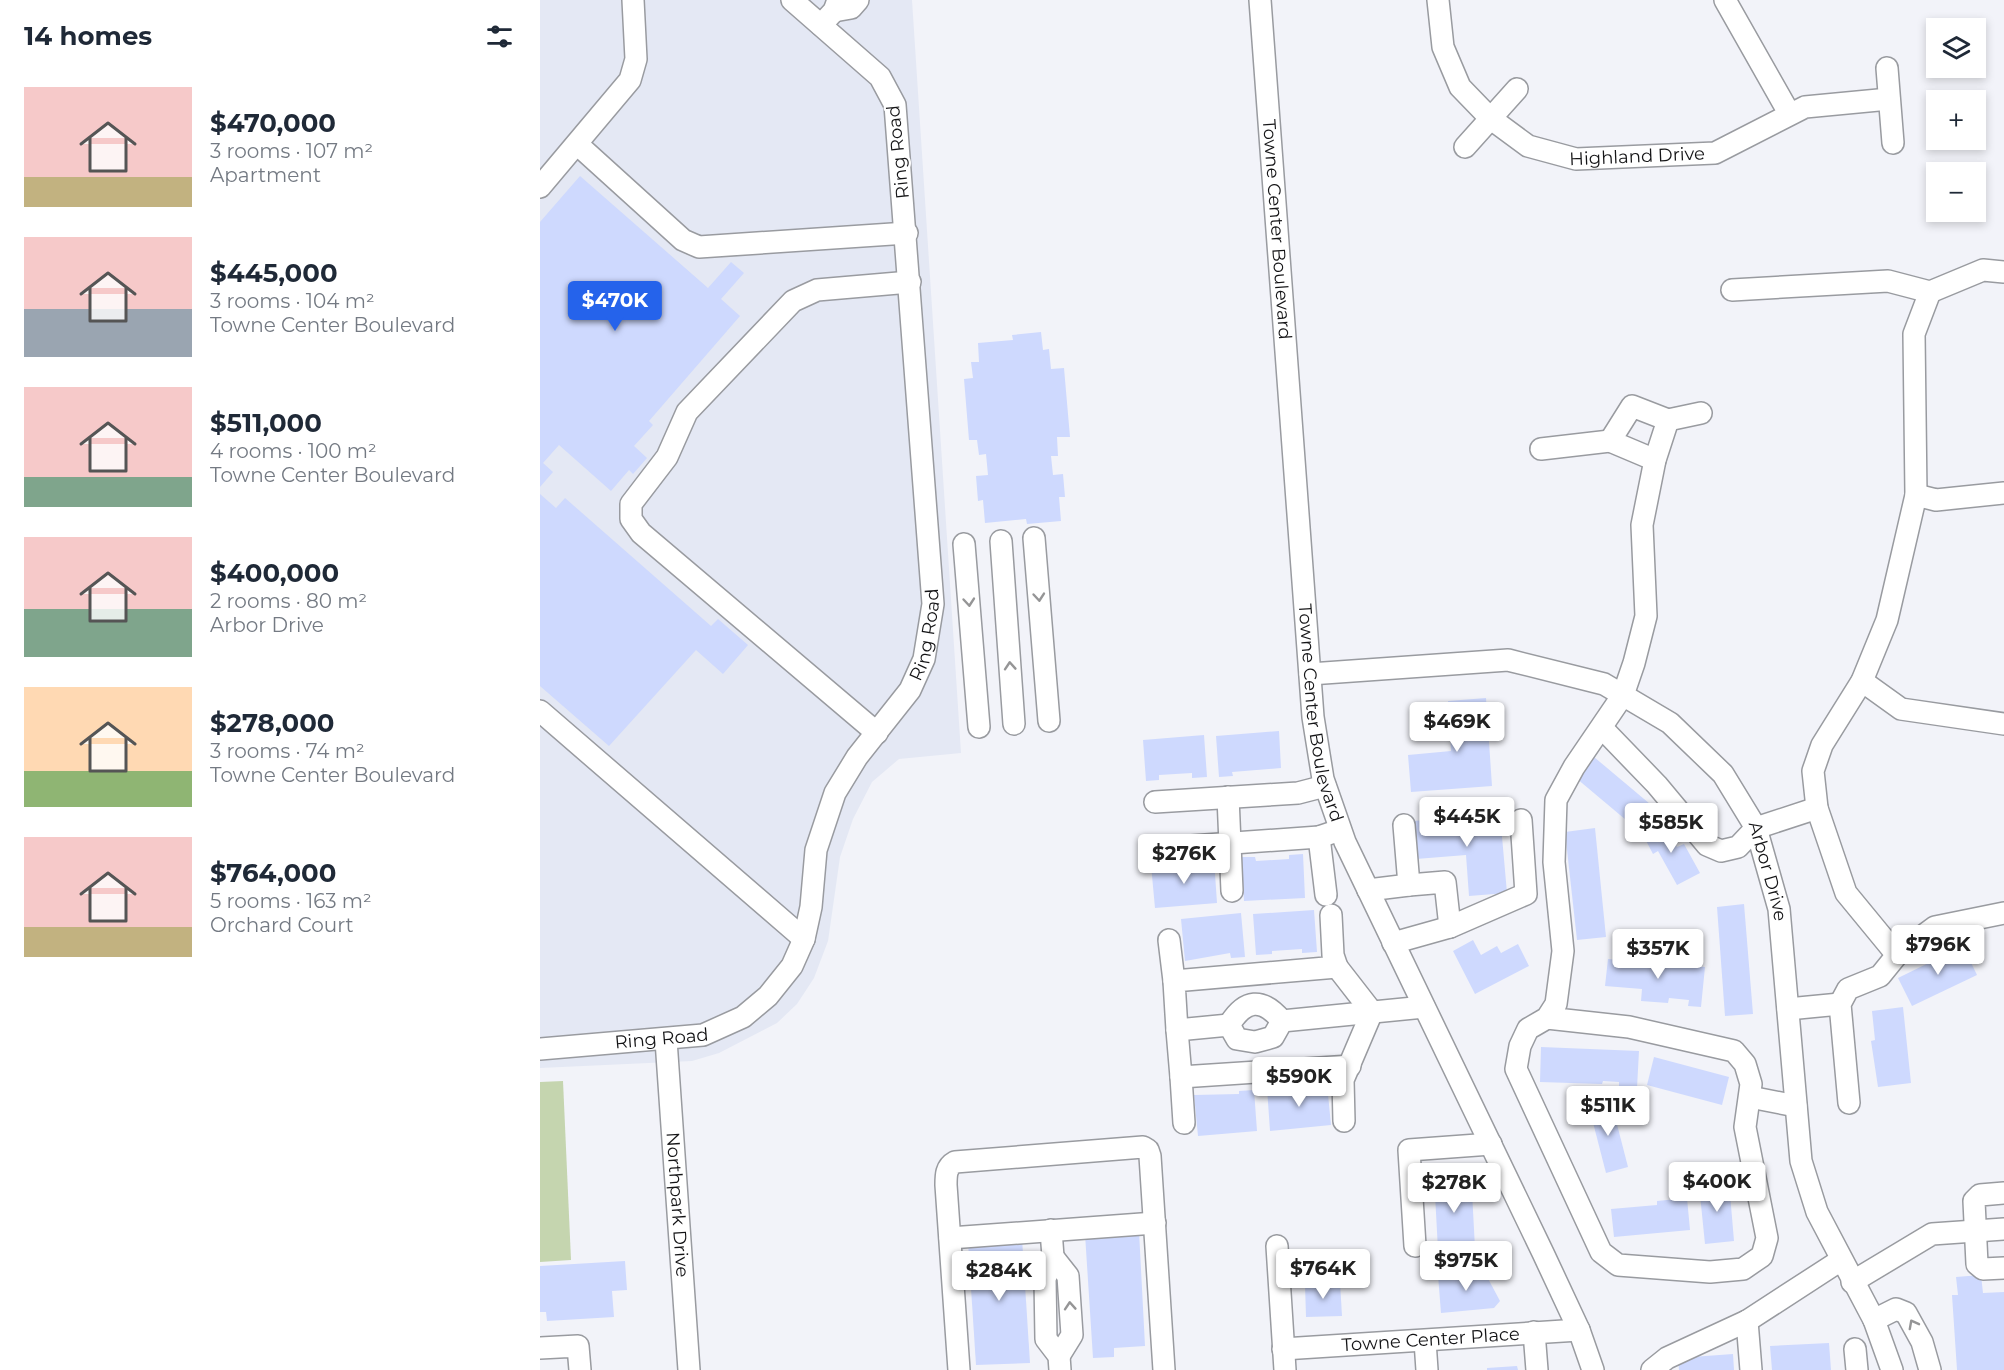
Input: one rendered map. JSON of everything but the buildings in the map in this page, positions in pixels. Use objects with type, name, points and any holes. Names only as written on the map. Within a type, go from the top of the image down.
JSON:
[{"type":"street","points":[[540,187],[630,80],[636,59],[633,0]]},
{"type":"street","name":"Ring Road","points":[[540,1049],[666,1040],[715,1031],[756,1008],[792,966],[804,939],[821,831],[843,777],[901,705],[917,677],[932,623],[933,604],[907,233],[898,123],[892,96],[831,12],[792,0]]},
{"type":"street","points":[[831,12],[851,8],[858,0]]},
{"type":"street","name":"Towne Center Boulevard","points":[[1260,0],[1315,737],[1325,786],[1340,830],[1579,1330],[1593,1370]]},
{"type":"street","name":"Highland Drive","points":[[1438,0],[1443,47],[1460,87],[1490,118],[1528,146],[1576,159],[1715,153],[1789,113],[1805,107],[1889,99]]},
{"type":"street","points":[[1725,0],[1789,113]]},
{"type":"street","points":[[1887,68],[1893,143]]},
{"type":"street","points":[[1465,147],[1517,89]]},
{"type":"street","points":[[577,144],[683,240],[699,247],[907,233]]},
{"type":"street","points":[[1732,290],[1888,281],[1930,292],[1983,270],[2004,272]]},
{"type":"street","points":[[877,734],[641,534],[632,519],[631,504],[669,454],[687,412],[793,301],[817,290],[910,282]]},
{"type":"street","points":[[1897,955],[1846,893],[1817,808],[1813,771],[1822,745],[1862,681],[1887,620],[1916,495],[1914,334],[1930,292]]},
{"type":"street","points":[[1610,441],[1632,406],[1668,420],[1701,413]]},
{"type":"street","points":[[1547,1018],[1629,1028],[1734,1052],[1745,1064],[1751,1084],[1745,1128],[1767,1238],[1762,1256],[1743,1269],[1710,1272],[1618,1265],[1601,1252],[1516,1069],[1520,1046],[1528,1029],[1547,1018],[1556,1004],[1563,951],[1554,862],[1556,800],[1574,767],[1623,695],[1646,616],[1642,525],[1655,460],[1668,420]]},
{"type":"street","points":[[1542,449],[1610,441],[1655,460]]},
{"type":"street","points":[[1916,495],[1936,500],[2004,494]]},
{"type":"street","points":[[1034,538],[1049,721]]},
{"type":"street","points":[[1001,541],[1014,724]]},
{"type":"street","points":[[964,544],[979,727]]},
{"type":"street","name":"Arbor Drive","points":[[1310,674],[1508,660],[1604,684],[1670,723],[1723,774],[1756,828],[1779,909],[1801,1161],[1817,1212],[1874,1320],[1892,1370]]},
{"type":"street","points":[[1862,681],[1901,709],[2004,724]]},
{"type":"street","points":[[540,711],[804,939]]},
{"type":"street","points":[[1602,728],[1657,785],[1707,845],[1720,851],[1738,847],[1756,828],[1817,808]]},
{"type":"street","points":[[1155,802],[1299,793],[1325,786]]},
{"type":"street","points":[[1228,797],[1232,891]]},
{"type":"street","points":[[1393,943],[1450,927],[1526,894],[1521,820]]},
{"type":"street","points":[[1404,825],[1409,885]]},
{"type":"street","points":[[1163,848],[1319,837],[1340,830]]},
{"type":"street","points":[[1319,837],[1329,905],[1333,956],[1337,967],[1372,1012]]},
{"type":"street","points":[[1368,890],[1445,882],[1450,927]]},
{"type":"street","points":[[1849,1103],[1840,1004],[1848,989],[1880,975],[1897,955],[1935,927],[2004,913]]},
{"type":"street","points":[[1169,940],[1184,1123]]},
{"type":"street","points":[[1174,981],[1337,967]]},
{"type":"street","points":[[1229,1025],[1239,1010],[1256,1004],[1270,1007],[1282,1021]]},
{"type":"street","points":[[1788,1009],[1840,1004]]},
{"type":"street","points":[[1282,1021],[1424,1007]]},
{"type":"street","points":[[1344,1121],[1343,1080],[1372,1012]]},
{"type":"street","points":[[1229,1025],[1237,1039],[1255,1042],[1273,1037],[1282,1021]]},
{"type":"street","points":[[1177,1030],[1229,1025]]},
{"type":"street","name":"Northpark Drive","points":[[666,1040],[689,1370]]},
{"type":"street","points":[[1181,1077],[1350,1066]]},
{"type":"street","points":[[1750,1097],[1796,1106]]},
{"type":"street","points":[[1415,1246],[1409,1150],[1491,1144]]},
{"type":"street","points":[[959,1370],[946,1172],[955,1162],[1143,1147],[1148,1149],[1155,1223],[1164,1370]]},
{"type":"street","points":[[2004,1193],[1975,1197],[1980,1268],[2004,1268]]},
{"type":"street","points":[[950,1238],[1155,1223]]},
{"type":"street","points":[[1852,1282],[1926,1237],[2004,1229]]},
{"type":"street","points":[[1051,1230],[1053,1257],[1045,1279],[1046,1339],[1060,1363]]},
{"type":"street","points":[[1277,1246],[1285,1370]]},
{"type":"street","points":[[1654,1369],[1667,1358],[1747,1321],[1841,1260]]},
{"type":"street","points":[[1874,1320],[1896,1309],[1906,1313],[1922,1342],[1930,1370]]},
{"type":"street","points":[[1747,1321],[1751,1370]]},
{"type":"street","name":"Towne Center Place","points":[[1283,1349],[1579,1330]]},
{"type":"street","points":[[1534,1332],[1537,1370]]},
{"type":"street","points":[[1425,1341],[1427,1370]]},
{"type":"street","points":[[540,1348],[578,1346],[580,1370]]},
{"type":"shaded area","points":[[540,0],[912,0],[961,753],[899,759],[872,782],[853,819],[840,857],[828,941],[814,978],[797,1004],[777,1023],[719,1053],[692,1061],[540,1068]]},
{"type":"green space","points":[[563,1081],[571,1260],[540,1262],[540,1082]]}]
